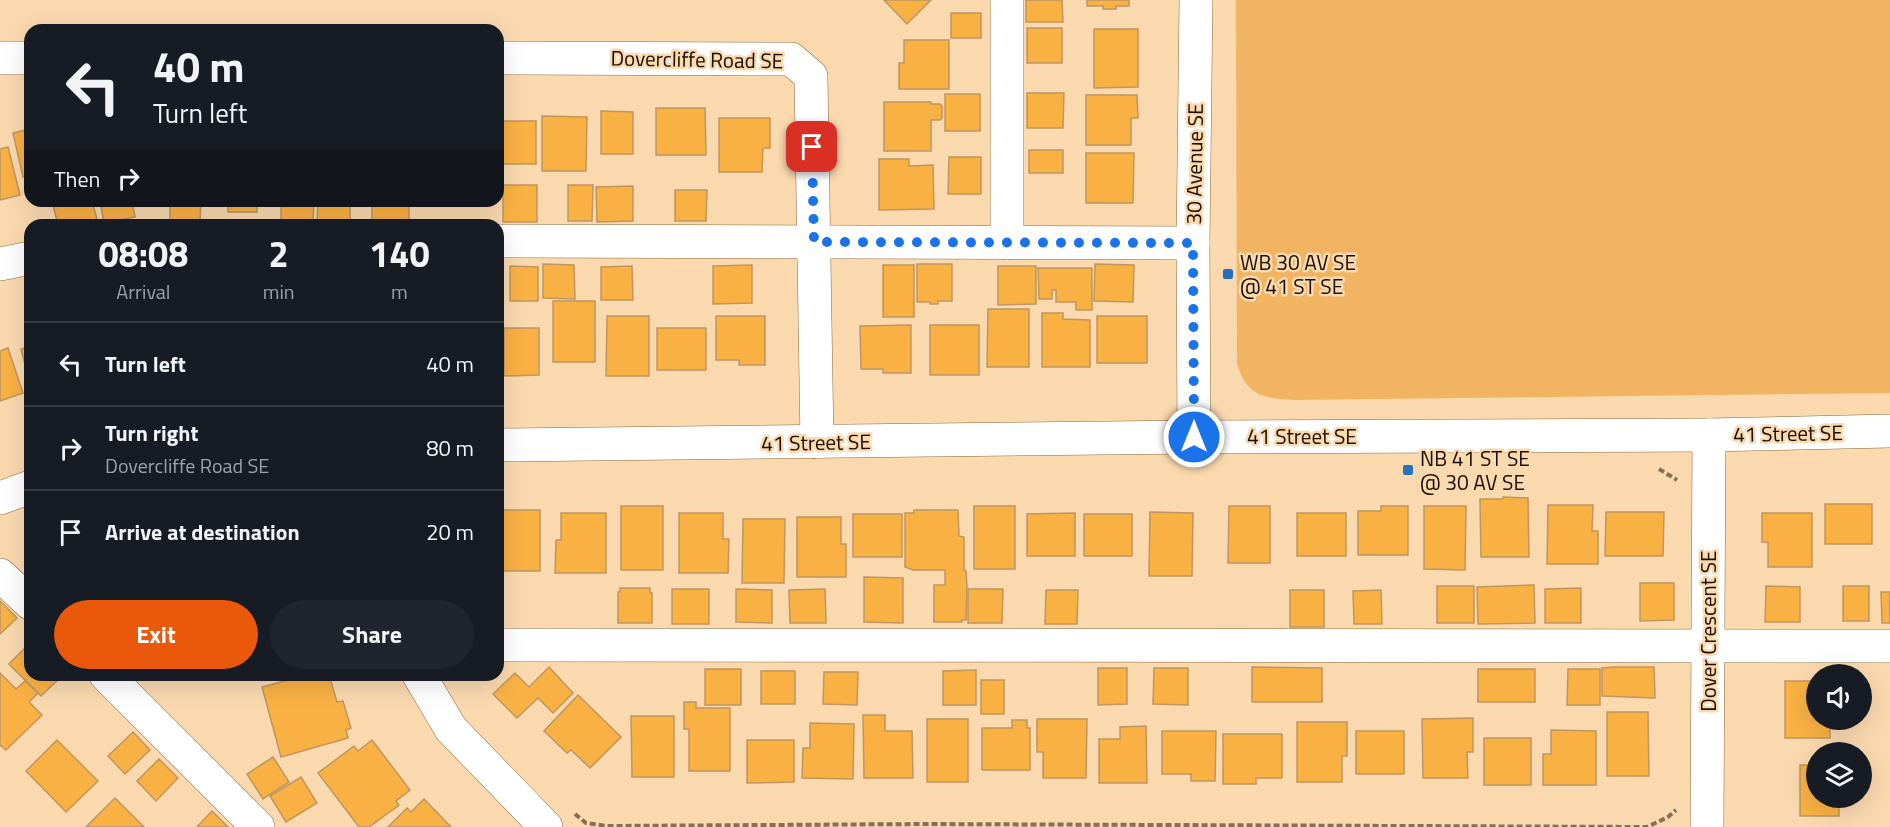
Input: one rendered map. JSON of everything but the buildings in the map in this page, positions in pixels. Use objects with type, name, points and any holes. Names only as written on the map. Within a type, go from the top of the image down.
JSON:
[{"type":"street","points":[[1007,0],[1007,243]]},
{"type":"street","name":"30 Avenue SE","points":[[1194,437],[1193,243],[1196,0]]},
{"type":"street","points":[[0,58],[24,58]]},
{"type":"street","name":"Dovercliffe Road SE","points":[[504,58],[791,59],[811,76],[817,442]]},
{"type":"street","points":[[504,241],[1193,243]]},
{"type":"street","points":[[0,264],[24,259]]},
{"type":"street","name":"41 Street SE","points":[[504,445],[1194,437],[1709,435],[1890,431]]},
{"type":"street","name":"Dover Crescent SE","points":[[1707,827],[1709,435]]},
{"type":"street","points":[[0,498],[24,489]]},
{"type":"street","points":[[0,575],[24,597]]},
{"type":"street","points":[[504,645],[1890,646]]},
{"type":"street","points":[[126,681],[258,827]]},
{"type":"street","points":[[423,681],[452,729],[558,819]]},
{"type":"path","points":[[1653,466],[1677,479],[1682,489]]},
{"type":"path","points":[[558,819],[607,826],[925,824],[1647,827],[1668,817],[1680,807]]},
{"type":"shaded area","points":[[1236,0],[1890,0],[1890,393],[1294,400],[1273,398],[1257,393],[1245,382],[1237,363]]},
{"type":"place","name":"WB 30 AV SE @ 41 ST SE","points":[[1228,274]]},
{"type":"place","name":"NB 41 ST SE @ 30 AV SE","points":[[1408,470]]},
{"type":"route","points":[[812,147],[814,242],[1193,243],[1194,437]]}]
